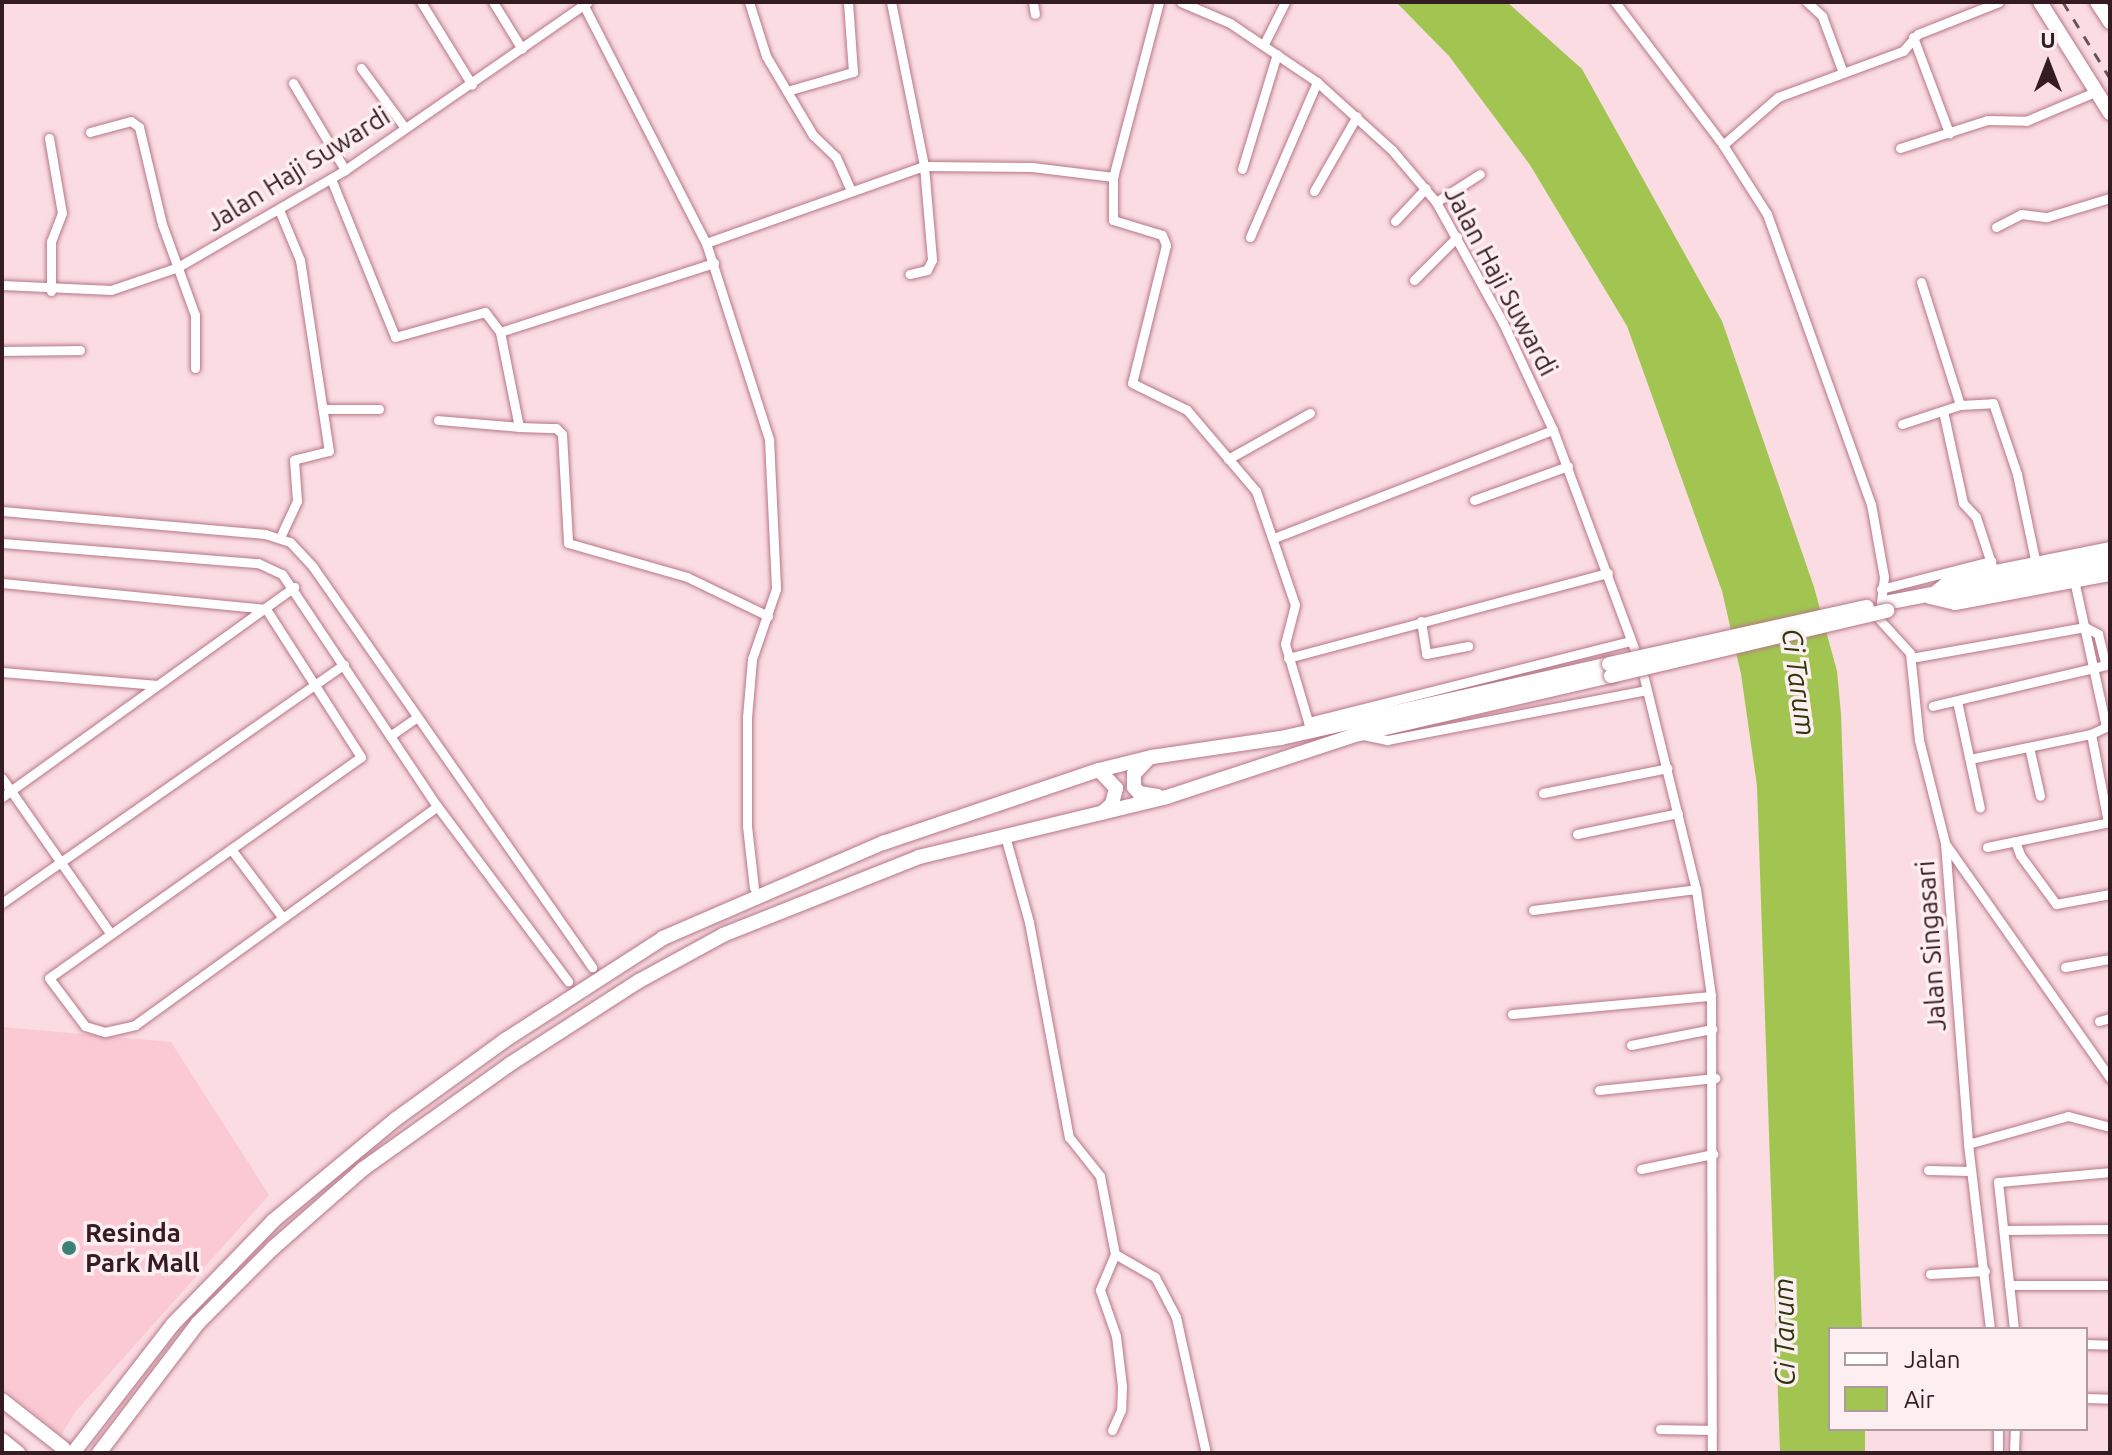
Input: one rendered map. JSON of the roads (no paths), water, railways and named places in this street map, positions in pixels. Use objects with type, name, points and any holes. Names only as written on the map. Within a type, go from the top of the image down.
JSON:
[{"type":"main road","points":[[2040,2],[2110,113]]},
{"type":"main road","points":[[2097,2],[2110,22]]},
{"type":"main road","points":[[99,1453],[170,1357],[259,1262],[363,1169],[459,1098],[639,981],[723,935],[905,862],[1167,797],[1359,734],[1888,602],[1930,597],[1991,572],[2110,549]]},
{"type":"main road","points":[[1991,572],[2110,560]]},
{"type":"main road","points":[[1930,597],[1955,603],[2110,574]]},
{"type":"main road","points":[[2,1400],[68,1450],[173,1324],[273,1221],[396,1119],[577,992],[663,938],[736,904],[883,843],[1099,770],[1152,757],[1610,670]]},
{"type":"main road","points":[[1152,757],[1134,774],[1134,787],[1139,793],[1167,797]]},
{"type":"main road","points":[[1099,770],[1116,788],[1112,804],[1100,814]]},
{"type":"main road","points":[[2,1440],[18,1453]]},
{"type":"street","points":[[421,2],[472,85]]},
{"type":"street","points":[[493,2],[522,49]]},
{"type":"street","points":[[749,2],[766,56],[813,135],[836,157],[850,188]]},
{"type":"street","points":[[787,91],[853,72],[848,2]]},
{"type":"street","points":[[891,2],[924,166],[932,260],[927,270],[909,274]]},
{"type":"street","points":[[1033,2],[1035,14]]},
{"type":"street","points":[[1159,2],[1113,177],[1113,220],[1162,235],[1166,245],[1132,383],[1187,410],[1256,491],[1295,605],[1284,639],[1310,727]]},
{"type":"street","name":"Jalan Haji Suwardi","points":[[1181,2],[1264,44],[1317,82],[1357,116],[1436,202],[1457,237],[1553,430],[1633,644],[1310,727]]},
{"type":"street","points":[[1264,44],[1285,2]]},
{"type":"street","points":[[1615,2],[1723,145],[1780,245],[1858,459],[1877,528],[1888,602]]},
{"type":"street","points":[[1807,2],[1822,16],[1842,70]]},
{"type":"street","points":[[1723,145],[1778,97],[1842,70],[1903,51],[1913,37],[1999,2]]},
{"type":"street","points":[[586,3],[706,243],[756,387],[772,456],[776,589],[752,659],[747,717],[747,826],[754,888]]},
{"type":"street","name":"Jalan Haji Suwardi","points":[[2,285],[51,291],[111,290],[178,267],[280,212],[345,170],[472,85],[586,3]]},
{"type":"street","points":[[1913,37],[1949,133]]},
{"type":"street","points":[[1242,169],[1277,54]]},
{"type":"street","points":[[361,68],[405,128]]},
{"type":"street","points":[[1250,237],[1317,82]]},
{"type":"street","points":[[293,83],[345,170]]},
{"type":"street","points":[[1900,148],[1987,120],[2026,121],[2097,91]]},
{"type":"street","points":[[1314,191],[1357,116]]},
{"type":"street","points":[[90,132],[137,122],[178,267],[195,315],[195,368]]},
{"type":"street","points":[[49,138],[62,213],[51,242],[51,291]]},
{"type":"street","points":[[706,243],[850,188],[924,166],[1020,166],[1113,177]]},
{"type":"street","points":[[1436,202],[1480,174]]},
{"type":"street","points":[[331,179],[395,337],[410,337],[485,312],[500,332],[519,427]]},
{"type":"street","points":[[1395,221],[1426,188]]},
{"type":"street","points":[[1996,227],[2021,214],[2050,217],[2110,198]]},
{"type":"street","points":[[280,212],[300,260],[326,409],[329,451],[294,460],[297,501],[281,536]]},
{"type":"street","points":[[1414,280],[1457,237]]},
{"type":"street","points":[[500,332],[714,263]]},
{"type":"street","points":[[1921,282],[1960,405]]},
{"type":"street","points":[[2,351],[80,350]]},
{"type":"street","points":[[1902,424],[1960,405],[1993,403],[2017,474],[2036,564]]},
{"type":"street","points":[[326,409],[379,409]]},
{"type":"street","points":[[1933,706],[2106,665],[2098,634],[2085,627],[1911,658],[1882,626],[1877,609],[1888,602],[1991,572],[1976,517],[1963,503],[1943,411]]},
{"type":"street","points":[[1228,459],[1310,413]]},
{"type":"street","points":[[438,420],[556,428],[562,434],[568,543],[687,577],[768,616]]},
{"type":"street","points":[[1274,538],[1553,430]]},
{"type":"street","points":[[1474,500],[1568,466]]},
{"type":"street","points":[[2,511],[281,536],[313,567],[592,967]]},
{"type":"street","points":[[2,543],[271,566],[294,587],[437,806],[568,981]]},
{"type":"street","points":[[1288,658],[1608,573]]},
{"type":"street","points":[[2074,580],[2085,627]]},
{"type":"street","points":[[2,583],[266,609]]},
{"type":"street","points":[[6,794],[294,587]]},
{"type":"street","points":[[266,609],[361,757],[49,978],[85,1026],[105,1032],[135,1025],[437,806]]},
{"type":"street","points":[[1421,621],[1426,654],[1468,646]]},
{"type":"street","name":"Jalan Singasari","points":[[1911,658],[1922,758],[1945,843],[1968,1144],[1990,1327]]},
{"type":"street","points":[[2,903],[344,664]]},
{"type":"street","points":[[1970,759],[2091,734],[2106,727],[2094,670]]},
{"type":"street","points":[[2,672],[157,685]]},
{"type":"street","points":[[1644,678],[1696,889],[1711,996],[1715,1078],[1712,1453]]},
{"type":"street","points":[[1359,734],[1387,740],[1646,690]]},
{"type":"street","points":[[1957,701],[1980,808]]},
{"type":"street","points":[[390,736],[417,717]]},
{"type":"street","points":[[1987,847],[2109,822],[2091,734]]},
{"type":"street","points":[[2029,747],[2040,796]]},
{"type":"street","points":[[1543,793],[1668,768]]},
{"type":"street","points":[[2,778],[6,794],[111,934]]},
{"type":"street","points":[[1577,834],[1678,813]]},
{"type":"street","points":[[1005,836],[1029,922],[1069,1137],[1100,1176],[1115,1254],[1100,1290],[1116,1336],[1122,1386],[1121,1410],[1112,1430]]},
{"type":"street","points":[[2015,841],[2020,855],[2056,904],[2110,894]]},
{"type":"street","points":[[1945,843],[2110,1078]]},
{"type":"street","points":[[231,849],[283,918]]},
{"type":"street","points":[[1533,910],[1696,889]]},
{"type":"street","points":[[2065,967],[2110,959]]},
{"type":"street","points":[[1512,1014],[1711,996]]},
{"type":"street","points":[[1631,1045],[1712,1029]]},
{"type":"street","points":[[1599,1090],[1715,1078]]},
{"type":"street","points":[[1968,1144],[2068,1116],[2110,1127]]},
{"type":"street","points":[[1641,1169],[1713,1154]]},
{"type":"street","points":[[1928,1170],[1971,1171]]},
{"type":"street","points":[[2014,1327],[1998,1190],[2001,1179],[2110,1172]]},
{"type":"street","points":[[2004,1230],[2110,1229]]},
{"type":"street","points":[[1115,1254],[1155,1277],[1165,1294],[1184,1348],[1206,1453]]},
{"type":"street","points":[[1930,1274],[1985,1271]]},
{"type":"street","points":[[2009,1285],[2110,1285]]},
{"type":"street","points":[[2088,1344],[2110,1345]]},
{"type":"street","points":[[2088,1398],[2110,1399]]},
{"type":"street","points":[[1660,1429],[1712,1430]]},
{"type":"street","points":[[1998,1431],[1998,1453]]},
{"type":"street","points":[[2014,1453],[2015,1431]]},
{"type":"water","name":"Ci Tarum","points":[[1396,2],[1507,2],[1582,69],[1722,321],[1814,587],[1837,671],[1841,714],[1862,1327],[1828,1327],[1828,1431],[1865,1431],[1865,1453],[1780,1453],[1757,786],[1741,674],[1722,591],[1627,326],[1530,165],[1449,56]]},
{"type":"railway","points":[[2063,2],[2110,78]]},
{"type":"place","name":"Resinda Park Mall","points":[[69,1248]]}]
